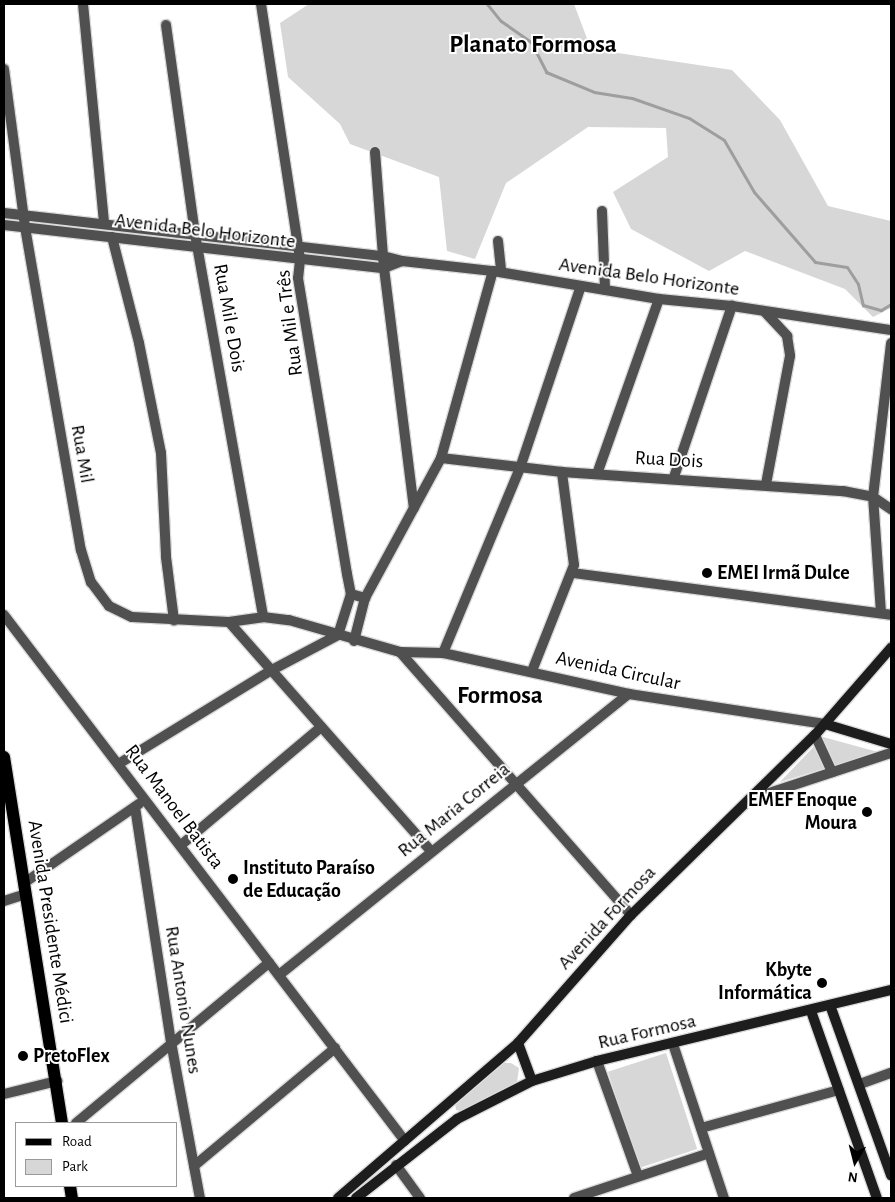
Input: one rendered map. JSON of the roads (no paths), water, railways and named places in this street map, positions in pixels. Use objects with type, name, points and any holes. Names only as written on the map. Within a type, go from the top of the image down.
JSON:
[{"type":"main road","name":"Avenida Formosa","points":[[339,1198],[447,1107],[518,1043],[631,915],[826,724],[891,648]]},
{"type":"main road","name":"Avenida Circular","points":[[826,724],[891,744]]},
{"type":"main road","name":"Avenida Presidente Médici","points":[[4,757],[57,1081],[62,1122]]},
{"type":"main road","name":"Rua Formosa","points":[[532,1081],[597,1061],[811,1011],[891,990]]},
{"type":"main road","points":[[830,1005],[860,1084],[891,1175]]},
{"type":"main road","points":[[811,1011],[877,1198]]},
{"type":"main road","points":[[356,1198],[457,1119],[532,1081],[518,1043]]},
{"type":"main road","points":[[447,1107],[457,1119]]},
{"type":"street","points":[[83,4],[104,222]]},
{"type":"street","name":"Rua Mil e Três","points":[[261,4],[298,245],[300,260],[298,278],[351,594]]},
{"type":"street","name":"Rua Mil e Dois","points":[[166,25],[195,234],[263,617]]},
{"type":"street","name":"Rua Mil","points":[[4,69],[25,227],[86,569],[98,595],[121,614],[174,620],[229,622],[263,617],[310,624],[338,635]]},
{"type":"street","points":[[375,152],[384,268],[414,509]]},
{"type":"street","points":[[602,211],[605,290]]},
{"type":"street","name":"Avenida Belo Horizonte","points":[[4,212],[104,222],[383,256],[402,261],[497,272],[659,299],[732,306],[891,330]]},
{"type":"street","name":"Avenida Belo Horizonte","points":[[4,224],[300,260],[384,268],[402,261]]},
{"type":"street","points":[[112,237],[139,343],[161,453],[166,557],[174,620]]},
{"type":"street","points":[[354,640],[365,598],[441,458],[497,272],[498,241]]},
{"type":"street","points":[[444,652],[520,468],[581,286]]},
{"type":"street","points":[[596,474],[659,299]]},
{"type":"street","points":[[674,477],[732,306]]},
{"type":"street","points":[[765,312],[787,336],[790,356],[766,484]]},
{"type":"street","points":[[573,573],[886,614],[873,497],[889,392],[891,343]]},
{"type":"street","name":"Rua Dois","points":[[441,458],[562,472],[674,477],[766,484],[873,497],[891,509]]},
{"type":"street","points":[[532,671],[573,573],[562,472]]},
{"type":"street","points":[[120,762],[270,671],[338,635],[351,594],[365,598]]},
{"type":"street","name":"Rua Manoel Batista","points":[[4,614],[120,762],[180,845],[405,1141]]},
{"type":"street","points":[[229,622],[270,671],[430,851]]},
{"type":"street","name":"Avenida Circular","points":[[338,635],[400,652],[444,652],[630,694],[826,724]]},
{"type":"street","points":[[400,652],[631,915]]},
{"type":"street","name":"Rua Maria Correia","points":[[279,975],[430,851],[630,694]]},
{"type":"street","points":[[180,845],[321,727]]},
{"type":"street","points":[[815,735],[832,772]]},
{"type":"street","points":[[751,799],[891,753]]},
{"type":"street","points":[[4,900],[25,888],[146,799]]},
{"type":"street","name":"Rua Antonio Nunes","points":[[135,807],[171,1042],[200,1198]]},
{"type":"street","points":[[77,1122],[171,1042],[270,963]]},
{"type":"street","points":[[673,1044],[724,1198]]},
{"type":"street","points":[[194,1166],[335,1048]]},
{"type":"street","points":[[597,1061],[638,1176]]},
{"type":"street","points":[[860,1084],[891,1073]]},
{"type":"street","points":[[4,1094],[57,1081]]},
{"type":"street","points":[[701,1128],[839,1090]]},
{"type":"street","points":[[574,1198],[709,1153]]},
{"type":"street","points":[[396,1165],[420,1198]]},
{"type":"waterway","points":[[487,4],[501,21],[531,42],[546,72],[594,92],[632,98],[689,118],[724,140],[754,192],[815,262],[847,267],[858,284],[863,305],[881,310],[891,304]]},
{"type":"place","name":"EMEI Irmã Dulce","points":[[707,573]]},
{"type":"place","name":"EMEF Enoque Moura","points":[[867,812]]},
{"type":"place","name":"Instituto Paraíso de Educação","points":[[233,879]]},
{"type":"place","name":"Kbyte Informática","points":[[822,983]]},
{"type":"place","name":"PretoFlex","points":[[23,1056]]},
{"type":"district","name":"Planato Formosa","points":[[533,45]]},
{"type":"district","name":"Formosa","points":[[500,696]]}]
